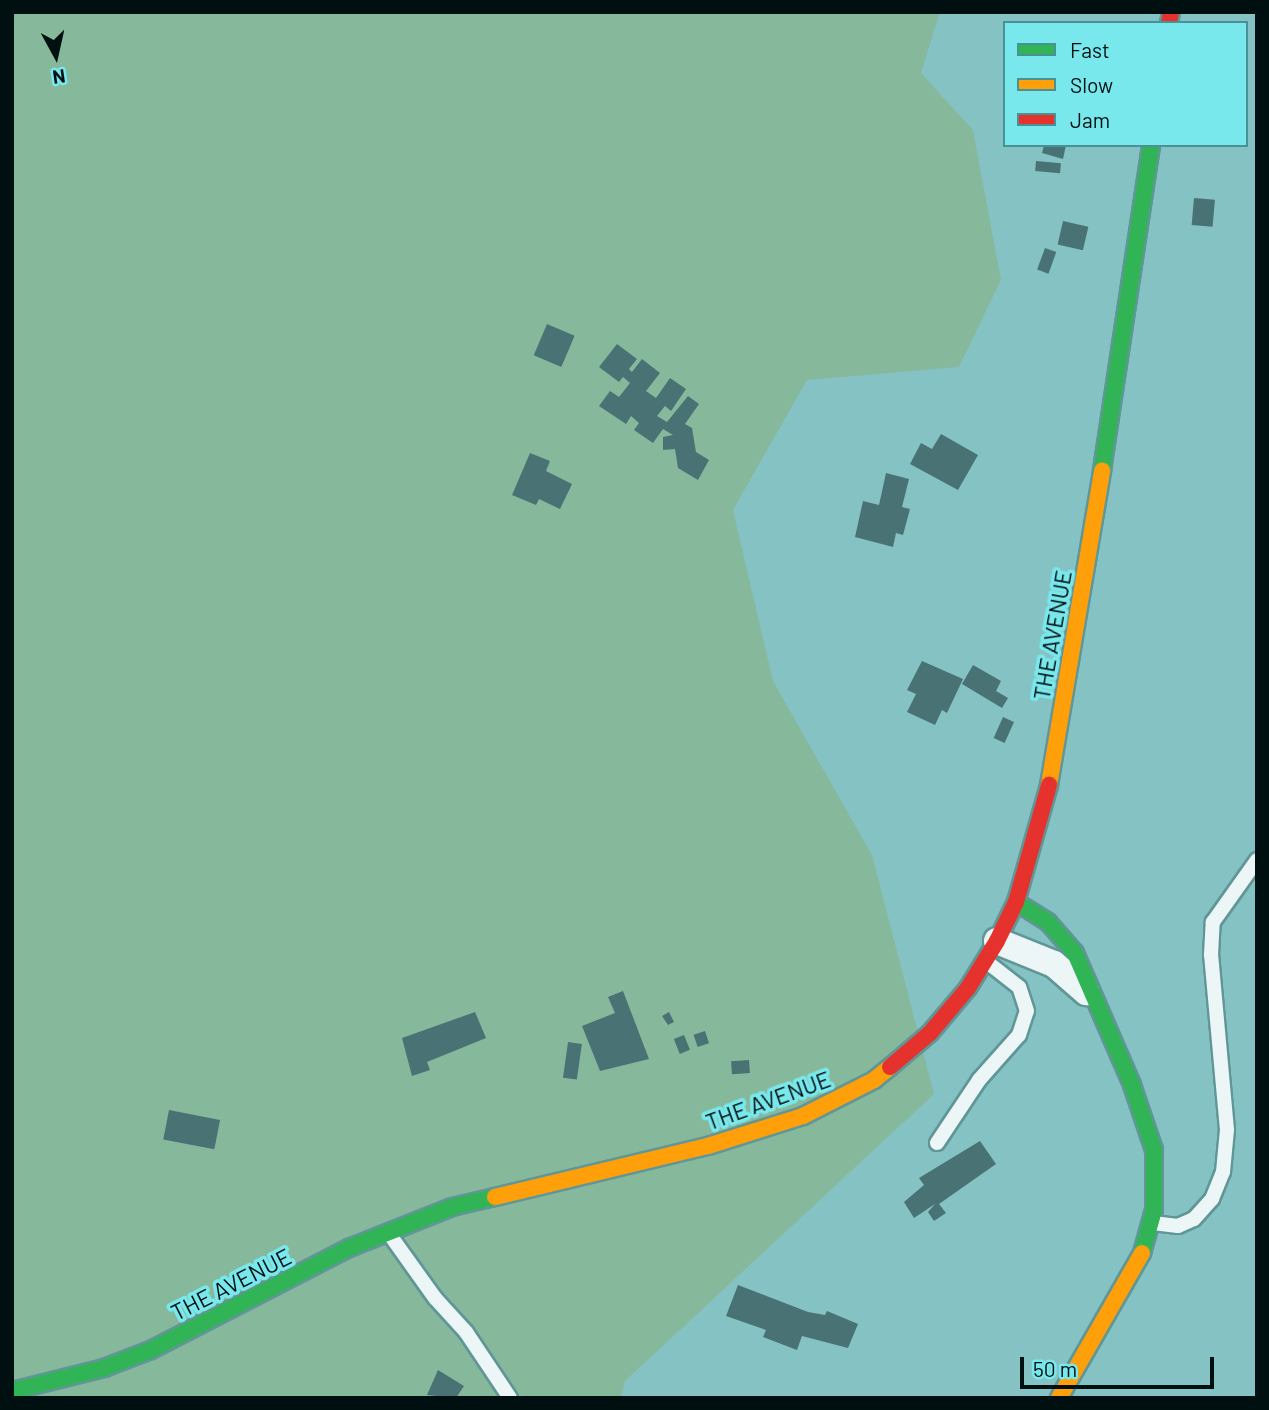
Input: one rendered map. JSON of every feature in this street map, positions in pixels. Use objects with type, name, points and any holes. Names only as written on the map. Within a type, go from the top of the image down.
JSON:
[{"type":"street","name":"THE AVENUE","points":[[12,1391],[91,1372],[151,1350],[388,1230],[452,1207],[757,1133],[839,1101],[874,1080],[930,1033],[991,951],[1016,902],[1041,825],[1055,756],[1151,147]]},
{"type":"street","points":[[1016,902],[1060,933],[1075,953],[1132,1085],[1154,1150],[1151,1223],[1131,1275],[1059,1398]]},
{"type":"street","points":[[991,951],[1054,964],[1094,1001]]},
{"type":"lane","points":[[1151,1223],[1178,1226],[1194,1219],[1212,1199],[1223,1172],[1227,1130],[1211,955],[1213,922],[1257,860]]},
{"type":"lane","points":[[937,1143],[979,1080],[1019,1035],[1027,1011],[1019,987],[991,951]]},
{"type":"lane","points":[[388,1230],[510,1398]]},
{"type":"green space","points":[[12,12],[940,12],[921,73],[973,130],[1001,280],[959,367],[807,380],[733,510],[773,681],[872,855],[934,1094],[625,1381],[621,1398],[12,1398]]},
{"type":"building","points":[[1044,147],[1066,147],[1063,159],[1042,153]]},
{"type":"building","points":[[1036,161],[1061,163],[1060,173],[1035,171]]},
{"type":"building","points":[[1194,198],[1215,200],[1213,227],[1192,225]]},
{"type":"building","points":[[1063,221],[1088,227],[1083,250],[1058,244]]},
{"type":"building","points":[[1045,248],[1056,252],[1048,274],[1037,270]]},
{"type":"building","points":[[547,324],[575,336],[561,367],[534,355]]},
{"type":"building","points":[[617,344],[637,359],[629,369],[632,372],[642,359],[660,373],[646,391],[656,398],[670,378],[686,389],[671,411],[665,406],[657,416],[667,422],[688,396],[699,404],[685,424],[692,428],[696,452],[709,460],[698,480],[678,468],[675,449],[663,450],[663,437],[673,435],[663,429],[653,443],[634,430],[639,423],[631,416],[626,424],[599,406],[610,391],[619,397],[630,383],[623,377],[619,382],[599,367]]},
{"type":"building","points":[[941,434],[978,455],[958,490],[910,464],[921,443],[932,449]]},
{"type":"building","points":[[530,453],[550,461],[546,471],[572,484],[560,509],[539,499],[536,505],[512,495]]},
{"type":"building","points":[[886,473],[909,479],[902,507],[910,509],[903,535],[896,533],[893,547],[855,537],[863,501],[879,505]]},
{"type":"building","points":[[922,661],[963,679],[947,713],[942,710],[935,725],[907,712],[916,694],[907,690]]},
{"type":"building","points":[[973,665],[1001,681],[996,691],[1008,698],[1002,708],[962,684]]},
{"type":"building","points":[[1003,717],[1014,722],[1005,743],[994,738]]},
{"type":"building","points":[[623,991],[649,1059],[600,1071],[582,1026],[615,1013],[608,997]]},
{"type":"building","points":[[475,1012],[486,1038],[427,1062],[430,1070],[412,1076],[402,1038]]},
{"type":"building","points":[[669,1012],[674,1022],[668,1025],[662,1016]]},
{"type":"building","points":[[705,1031],[709,1043],[698,1047],[694,1035]]},
{"type":"building","points":[[684,1035],[690,1050],[680,1054],[674,1039]]},
{"type":"building","points":[[568,1042],[582,1044],[577,1080],[563,1078]]},
{"type":"building","points":[[749,1060],[750,1073],[732,1074],[731,1061]]},
{"type":"building","points":[[169,1110],[220,1120],[214,1149],[163,1139]]},
{"type":"building","points":[[980,1141],[996,1164],[939,1204],[946,1213],[934,1221],[928,1212],[935,1204],[914,1218],[904,1202],[924,1185],[919,1178]]},
{"type":"building","points":[[738,1285],[808,1312],[825,1315],[827,1311],[858,1324],[848,1348],[802,1336],[797,1350],[763,1337],[766,1330],[726,1316]]},
{"type":"building","points":[[438,1370],[464,1386],[456,1398],[427,1395]]},
{"type":"traffic: fast","points":[[1102,470],[1151,147]]},
{"type":"traffic: fast","points":[[1016,902],[1048,922],[1075,953],[1132,1085],[1154,1150],[1154,1210],[1142,1253]]},
{"type":"traffic: fast","points":[[12,1391],[104,1368],[151,1350],[349,1248],[452,1207],[495,1197]]},
{"type":"traffic: slow","points":[[1049,785],[1102,470]]},
{"type":"traffic: slow","points":[[495,1197],[708,1146],[803,1116],[874,1080],[890,1067]]},
{"type":"traffic: slow","points":[[1059,1398],[1142,1253]]},
{"type":"traffic: jam","points":[[1169,21],[1171,12]]},
{"type":"traffic: jam","points":[[890,1067],[930,1033],[968,988],[997,941],[1016,902],[1049,785]]}]
